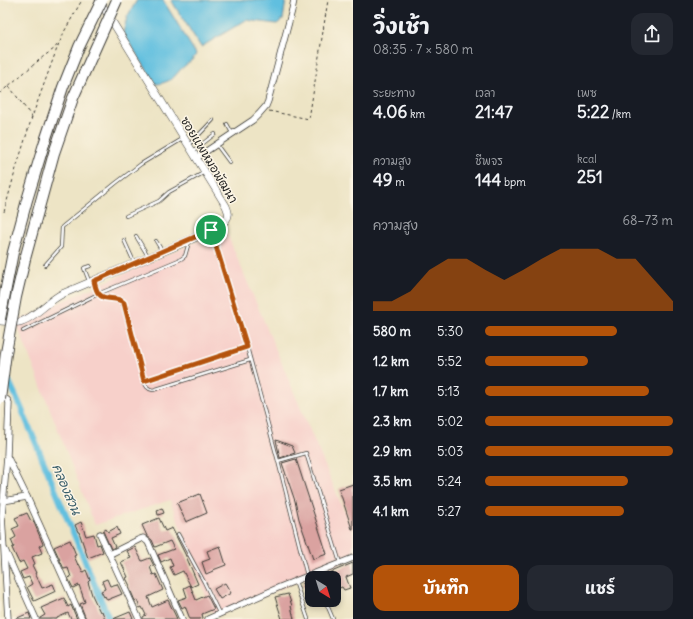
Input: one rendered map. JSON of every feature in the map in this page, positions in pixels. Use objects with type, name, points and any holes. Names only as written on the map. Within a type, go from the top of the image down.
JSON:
[{"type":"highway","points":[[0,320],[13,252],[44,144],[79,47],[102,0]]},
{"type":"highway","points":[[0,397],[16,297],[54,153],[73,98],[117,0]]},
{"type":"street","name":"ซอยแพหมอพัฒนา","points":[[0,320],[19,322],[26,320],[55,298],[190,240],[211,230],[225,221],[228,216],[226,206],[98,0]]},
{"type":"street","points":[[192,152],[216,144],[253,120],[263,110],[268,100],[294,0]]},
{"type":"street","points":[[0,397],[6,398],[9,403],[7,456],[2,487],[3,545],[8,619]]},
{"type":"street","points":[[7,456],[82,619]]},
{"type":"street","points":[[3,501],[27,497]]},
{"type":"street","points":[[100,534],[139,619]]},
{"type":"street","points":[[110,554],[140,539],[143,538],[146,540],[182,619]]},
{"type":"street","points":[[3,545],[36,619]]},
{"type":"street","points":[[325,571],[353,558]]},
{"type":"street","points":[[208,619],[305,577]]},
{"type":"lane","points":[[192,152],[213,120]]},
{"type":"lane","points":[[227,124],[232,133]]},
{"type":"lane","points":[[192,152],[215,134]]},
{"type":"lane","points":[[45,265],[61,247],[62,227],[135,169],[184,138]]},
{"type":"lane","points":[[216,144],[230,163]]},
{"type":"lane","points":[[126,216],[159,201],[169,192],[205,172]]},
{"type":"lane","points":[[211,230],[247,347],[306,571]]},
{"type":"lane","points":[[136,236],[148,258]]},
{"type":"lane","points":[[124,240],[135,264]]},
{"type":"lane","points":[[23,331],[98,294],[181,259],[185,256],[190,240]]},
{"type":"lane","points":[[156,241],[162,252]]},
{"type":"lane","points":[[90,266],[84,270],[98,294],[103,298],[118,299],[124,303],[144,381],[149,389],[153,390],[250,360]]},
{"type":"lane","points":[[144,381],[247,347]]},
{"type":"lane","points":[[278,461],[306,453],[340,563]]},
{"type":"lane","points":[[178,534],[204,582],[219,614]]},
{"type":"lane","points":[[294,581],[308,619]]},
{"type":"lane","points":[[328,607],[333,619]]},
{"type":"path","points":[[4,212],[32,117],[59,43],[82,0]]},
{"type":"path","points":[[263,110],[309,119],[328,0]]},
{"type":"path","points":[[0,93],[59,43]]},
{"type":"path","points":[[9,85],[32,117]]},
{"type":"shaded area","points":[[225,229],[353,532],[353,558],[322,571],[305,571],[305,578],[214,617],[170,500],[95,525],[16,322]]},
{"type":"water","points":[[137,0],[163,0],[196,54],[193,59],[174,77],[163,83],[156,84],[123,33],[127,17]]},
{"type":"water","points":[[171,0],[286,0],[283,19],[277,24],[246,20],[201,47]]},
{"type":"building","points":[[276,440],[292,446],[295,453],[280,458]]},
{"type":"building","points":[[296,459],[327,554],[313,559],[282,463]]},
{"type":"building","points":[[353,484],[353,529],[352,529],[339,489]]},
{"type":"building","points":[[200,494],[207,513],[186,522],[177,503]]},
{"type":"building","points":[[162,508],[164,513],[158,515],[157,510]]},
{"type":"building","points":[[27,513],[31,521],[33,520],[43,544],[39,546],[42,553],[32,557],[35,564],[32,565],[42,588],[53,584],[56,591],[34,601],[27,587],[32,584],[29,577],[23,579],[20,572],[27,569],[23,561],[19,563],[12,548],[14,547],[11,540],[16,537],[12,529],[19,526],[15,518]]},
{"type":"building","points":[[159,518],[165,531],[172,528],[198,584],[191,587],[183,571],[174,575],[170,567],[173,566],[170,558],[161,562],[158,555],[174,549],[170,541],[155,547],[152,540],[147,536],[142,525]]},
{"type":"building","points":[[81,522],[86,536],[94,534],[97,545],[100,544],[103,552],[88,558],[75,525]]},
{"type":"building","points":[[117,527],[120,534],[111,538],[115,547],[111,549],[103,531],[106,529],[108,532]]},
{"type":"building","points":[[70,540],[76,555],[74,556],[83,572],[86,570],[90,580],[88,582],[92,595],[105,619],[86,619],[80,604],[85,602],[79,585],[73,588],[68,578],[71,577],[68,568],[64,569],[54,547]]},
{"type":"building","points":[[220,546],[226,565],[206,574],[202,562],[210,559],[207,551]]},
{"type":"building","points":[[135,547],[142,561],[150,558],[154,566],[150,567],[153,575],[156,574],[163,590],[148,597],[152,607],[168,600],[177,619],[143,619],[146,615],[142,607],[140,608],[137,600],[135,601],[126,578],[128,577],[121,562],[131,558],[127,551]]},
{"type":"building","points":[[353,563],[353,574],[346,577],[350,588],[344,590],[341,587],[341,571],[334,571]]},
{"type":"building","points":[[107,579],[110,586],[117,584],[122,594],[107,600],[105,596],[104,597],[101,591],[105,589],[102,581]]},
{"type":"building","points":[[225,583],[231,593],[220,599],[214,589]]},
{"type":"building","points":[[190,585],[196,600],[207,595],[214,609],[202,614],[203,618],[190,619],[185,606],[182,608],[178,600],[187,597],[184,588]]},
{"type":"building","points":[[288,594],[294,619],[282,619],[275,597]]},
{"type":"building","points":[[64,598],[68,607],[71,605],[77,619],[71,619],[68,613],[57,619],[40,619],[45,615],[41,608]]},
{"type":"building","points":[[130,612],[133,619],[113,619]]},
{"type":"building","points":[[29,613],[31,619],[15,619]]},
{"type":"waterway","name":"คลองสวน","points":[[3,373],[7,377],[20,405],[109,619]]},
{"type":"route","points":[[211,230],[247,347],[144,381],[124,303],[118,299],[103,298],[98,294],[94,281],[211,230]]}]
